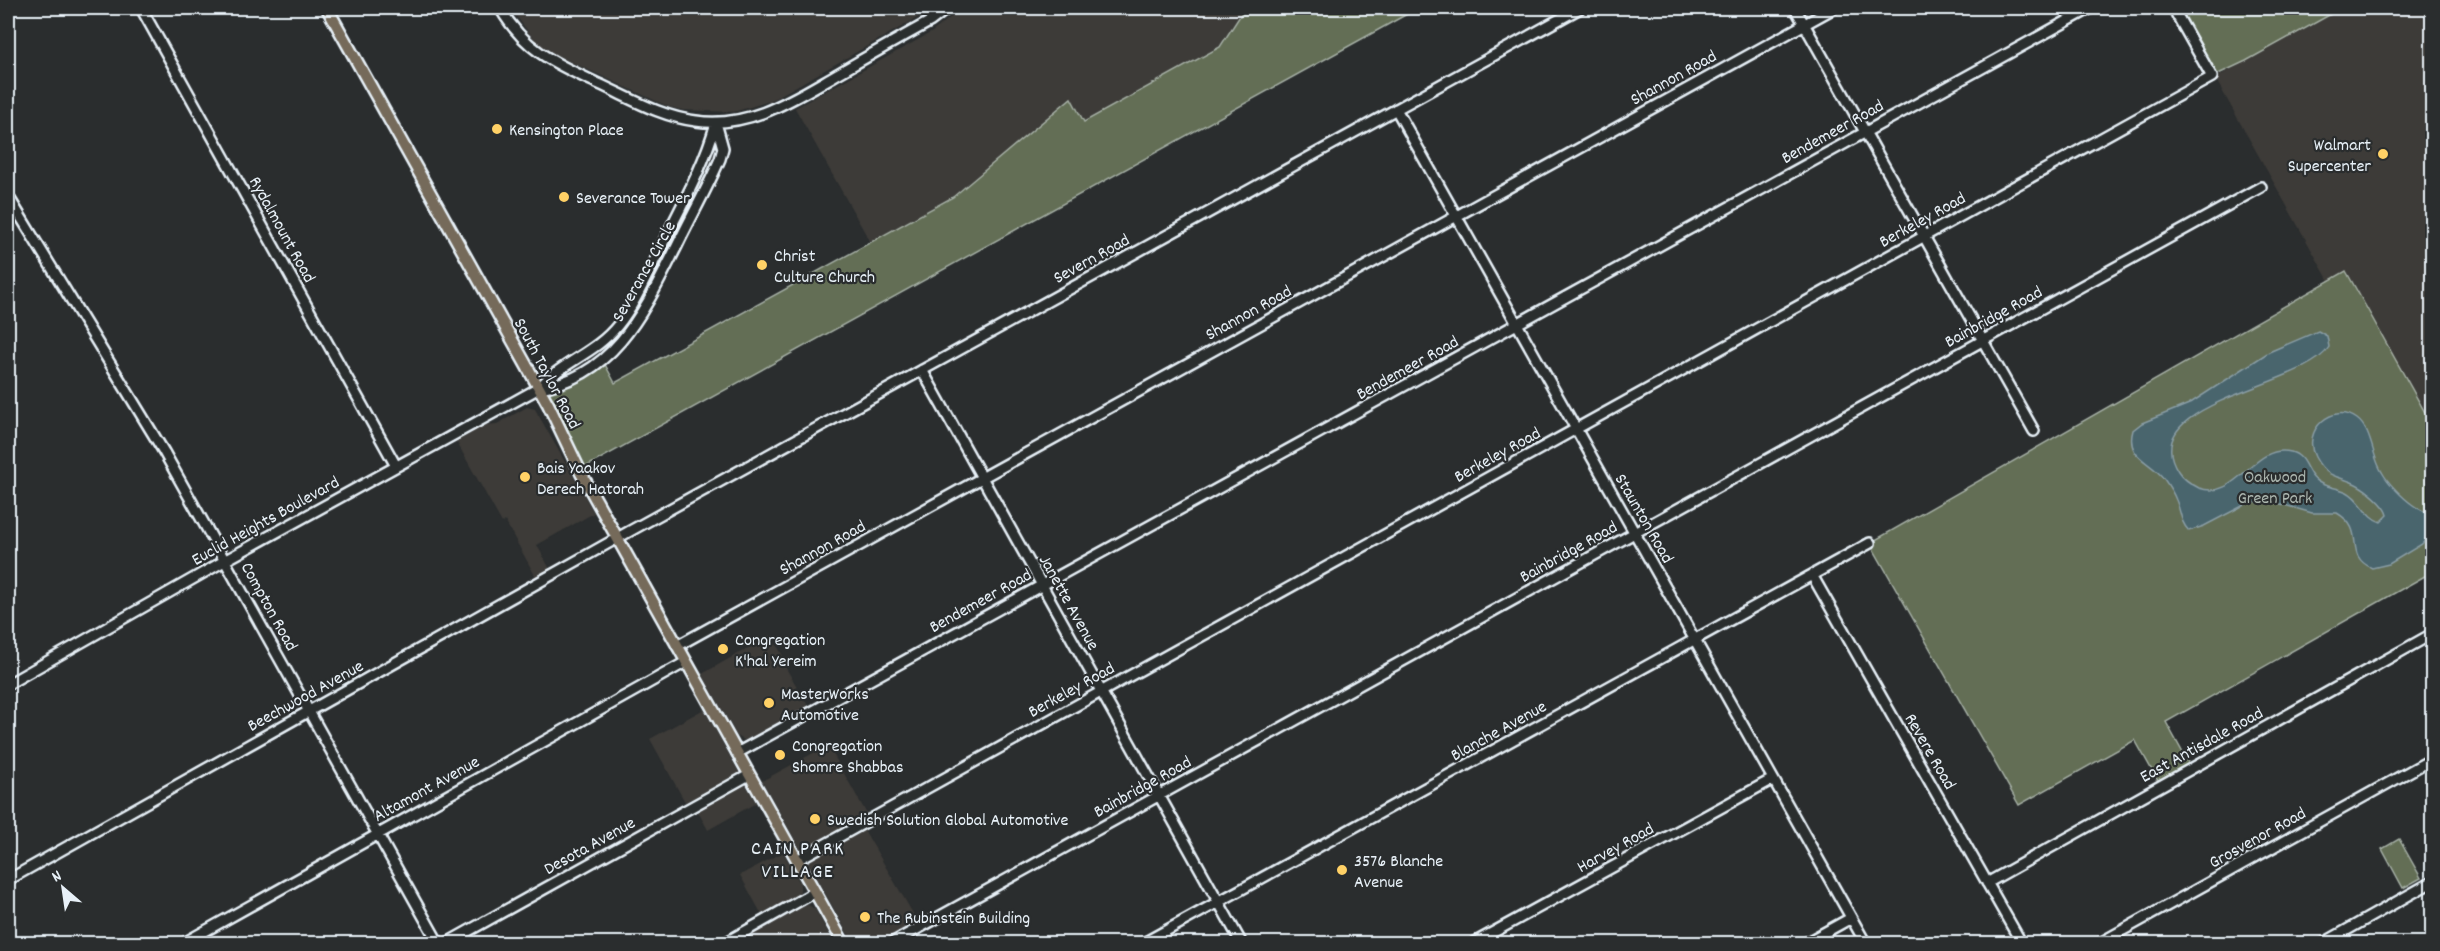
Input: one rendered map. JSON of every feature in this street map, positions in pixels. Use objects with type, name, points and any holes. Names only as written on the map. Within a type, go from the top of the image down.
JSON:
[{"type":"main road","name":"South Taylor Road","points":[[327,8],[539,388],[581,473],[843,944]]},
{"type":"street","name":"Rydalmount Road","points":[[141,8],[396,466]]},
{"type":"street","points":[[501,8],[510,23],[532,48],[564,68],[674,117],[716,123],[752,117],[779,106],[931,21],[948,8]]},
{"type":"street","name":"Severn Road","points":[[618,538],[1580,8]]},
{"type":"street","points":[[1795,8],[2034,431]]},
{"type":"street","name":"Shannon Road","points":[[678,646],[1834,8]]},
{"type":"street","name":"Bendemeer Road","points":[[737,753],[2091,8]]},
{"type":"street","name":"Berkeley Road","points":[[797,860],[2212,77],[2173,8]]},
{"type":"street","name":"Staunton Road","points":[[1396,109],[1866,944]]},
{"type":"street","name":"Severance Circle","points":[[539,388],[553,373],[587,353],[606,338],[626,314],[703,164],[716,123]]},
{"type":"street","name":"Severance Circle","points":[[539,388],[564,383],[594,364],[617,346],[635,324],[720,159],[723,148],[716,123]]},
{"type":"street","name":"Bainbridge Road","points":[[890,944],[2261,187]]},
{"type":"street","name":"Compton Road","points":[[8,196],[164,452],[439,944]]},
{"type":"street","name":"Janette Avenue","points":[[922,370],[1242,944]]},
{"type":"street","name":"Euclid Heights Boulevard","points":[[8,684],[226,560],[539,388]]},
{"type":"street","name":"Beechwood Avenue","points":[[8,880],[618,538]]},
{"type":"street","name":"Blanche Avenue","points":[[1142,944],[1869,543]]},
{"type":"street","name":"Revere Road","points":[[1812,575],[2022,944]]},
{"type":"street","name":"East Antisdale Road","points":[[1987,883],[2433,634]]},
{"type":"street","name":"Altamont Avenue","points":[[182,944],[686,662]]},
{"type":"street","name":"Grosvenor Road","points":[[2104,942],[2433,759]]},
{"type":"street","name":"Desota Avenue","points":[[445,944],[749,775]]},
{"type":"street","name":"Harvey Road","points":[[1472,944],[1773,779]]},
{"type":"street","points":[[2322,944],[2433,882]]},
{"type":"street","points":[[723,944],[815,892]]},
{"type":"street","points":[[1804,944],[1851,918]]},
{"type":"shaded area","points":[[510,8],[935,8],[770,101],[734,112],[682,110],[669,107],[556,55],[536,42]]},
{"type":"shaded area","points":[[962,8],[1253,8],[1276,48],[882,263],[795,108],[932,32]]},
{"type":"shaded area","points":[[2342,8],[2432,8],[2432,425],[2346,271],[2329,281],[2215,78]]},
{"type":"shaded area","name":"Bais Yaakov Derech Hatorah","points":[[527,407],[535,409],[594,513],[537,545],[551,571],[537,579],[505,521],[502,523],[456,441],[486,425],[497,424]]},
{"type":"shaded area","points":[[771,635],[783,656],[780,658],[809,707],[751,739],[744,740],[737,736],[702,674]]},
{"type":"shaded area","points":[[704,709],[756,803],[708,830],[691,799],[685,802],[650,739]]},
{"type":"shaded area","points":[[828,745],[872,823],[863,828],[918,922],[879,943],[853,943],[762,781]]},
{"type":"shaded area","points":[[783,852],[800,883],[800,891],[796,896],[762,915],[740,875]]},
{"type":"shaded area","points":[[808,905],[815,909],[834,943],[733,943],[799,907]]},
{"type":"green space","points":[[1245,8],[1418,8],[587,466],[581,473],[539,388],[557,385],[602,359],[615,383],[953,197],[1071,98],[1084,122],[1220,47]]},
{"type":"green space","points":[[2173,8],[2342,8],[2246,61],[2212,77]]},
{"type":"green space","name":"Oakwood Green Park","points":[[2346,271],[2432,425],[2432,572],[2166,722],[2189,764],[2158,781],[2135,740],[2019,805],[1870,543]]},
{"type":"green space","points":[[2399,839],[2421,878],[2403,888],[2382,849]]},
{"type":"water","points":[[2318,331],[2327,336],[2329,347],[2314,361],[2200,412],[2180,428],[2171,447],[2178,471],[2199,488],[2213,490],[2224,487],[2235,480],[2266,455],[2278,451],[2295,453],[2315,479],[2323,485],[2352,495],[2371,517],[2381,522],[2388,515],[2380,502],[2360,486],[2328,473],[2315,457],[2312,438],[2316,429],[2329,416],[2348,414],[2357,419],[2366,430],[2379,466],[2392,485],[2400,494],[2428,514],[2430,530],[2422,544],[2389,564],[2372,568],[2363,563],[2356,550],[2351,527],[2337,513],[2312,513],[2274,502],[2248,503],[2204,526],[2189,531],[2168,484],[2136,453],[2133,447],[2133,430],[2142,423],[2189,404],[2269,352]]},
{"type":"place","name":"Kensington Place","points":[[497,129]]},
{"type":"place","name":"Walmart Supercenter","points":[[2383,154]]},
{"type":"place","name":"Severance Tower","points":[[564,197]]},
{"type":"place","name":"Christ Culture Church","points":[[762,265]]},
{"type":"place","name":"Bais Yaakov Derech Hatorah","points":[[525,477]]},
{"type":"place","name":"Congregation K'hal Yereim","points":[[723,649]]},
{"type":"place","name":"MasterWorks Automotive","points":[[769,703]]},
{"type":"place","name":"Congregation Shomre Shabbas","points":[[780,755]]},
{"type":"place","name":"Swedish Solution Global Automotive","points":[[815,819]]},
{"type":"place","name":"3576 Blanche Avenue","points":[[1342,870]]},
{"type":"place","name":"The Rubinstein Building","points":[[865,917]]},
{"type":"district","name":"CAIN PARK VILLAGE","points":[[798,858]]}]
